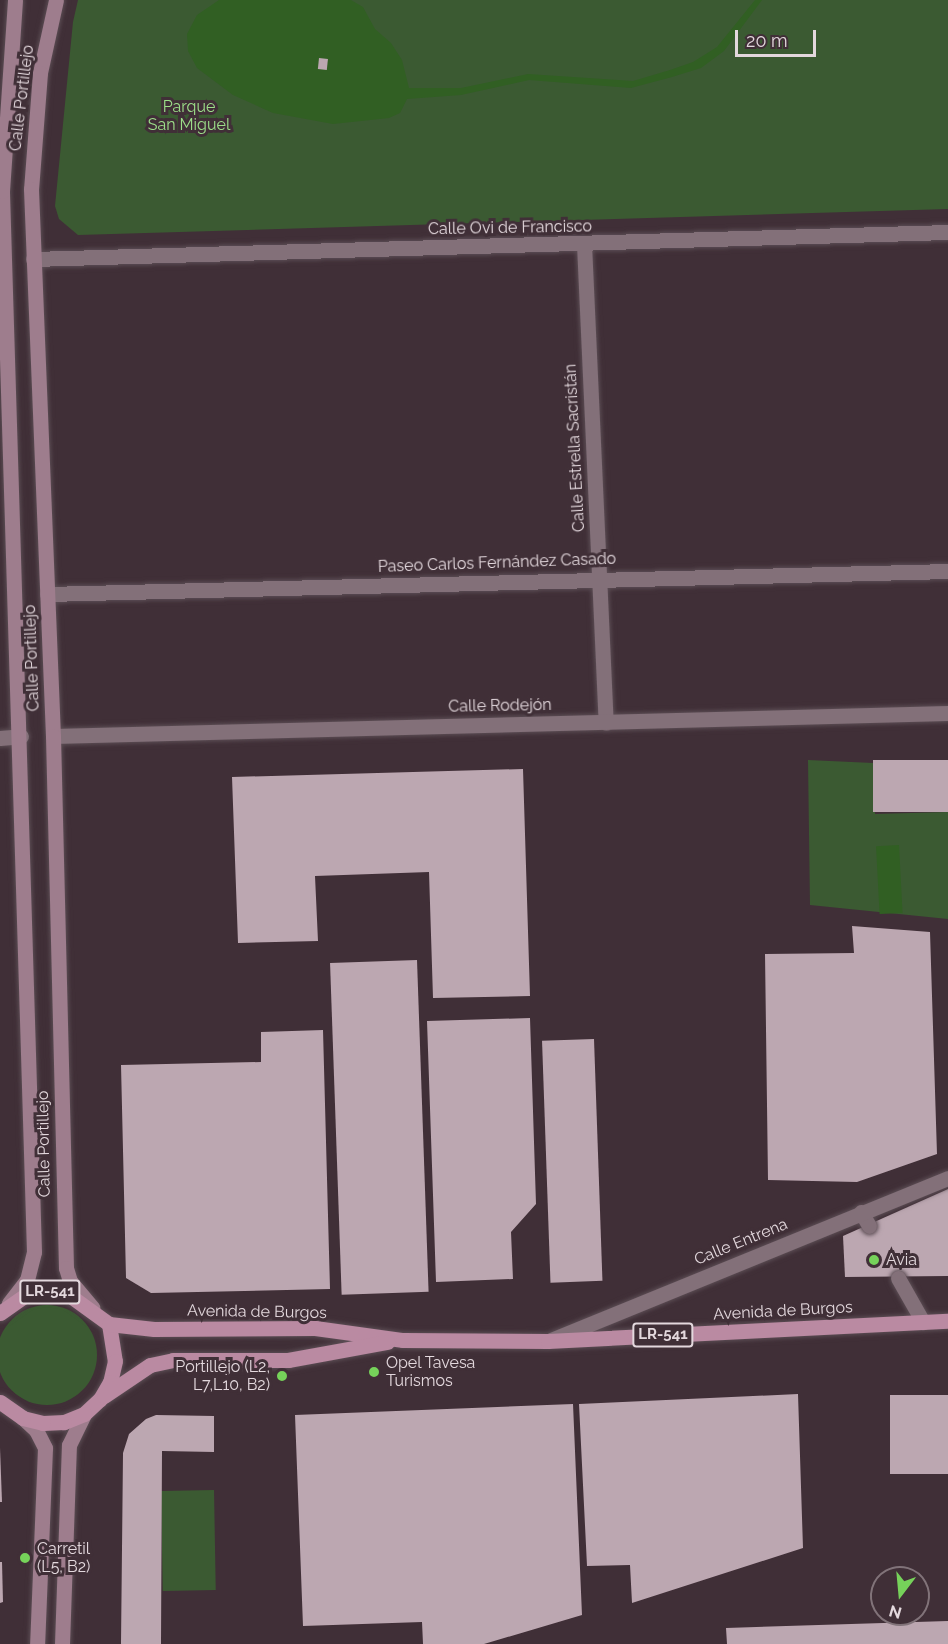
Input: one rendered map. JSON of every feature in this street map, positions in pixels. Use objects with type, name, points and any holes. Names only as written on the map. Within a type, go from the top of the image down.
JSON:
[{"type":"main road","name":"Calle Portillejo","points":[[3,1309],[27,1280],[34,1252],[21,736],[6,538],[2,191],[15,0]]},
{"type":"main road","name":"Calle Portillejo","points":[[56,0],[40,74],[31,189],[52,736],[66,1268],[70,1281],[93,1308]]},
{"type":"main road","name":"LR-541","points":[[1,1404],[23,1418],[43,1424],[64,1422],[84,1414],[100,1400],[110,1382],[115,1361],[109,1324],[93,1308],[69,1295],[47,1291],[26,1295],[3,1309]]},
{"type":"main road","name":"Avenida de Burgos","points":[[109,1324],[153,1329],[315,1328],[403,1340],[548,1341],[948,1321]]},
{"type":"main road","name":"Avenida de Burgos","points":[[100,1400],[150,1365],[173,1360],[288,1360],[403,1340]]},
{"type":"main road","points":[[62,1644],[69,1445],[84,1414]]},
{"type":"main road","points":[[23,1418],[36,1430],[45,1448],[37,1644]]},
{"type":"street","name":"Calle Ovi de Francisco","points":[[33,259],[948,232]]},
{"type":"street","name":"Calle Estrella Sacristán","points":[[584,244],[606,722]]},
{"type":"street","name":"Paseo Carlos Fernández Casado","points":[[47,594],[600,578],[948,571]]},
{"type":"street","name":"Calle Rodejón","points":[[52,736],[948,713]]},
{"type":"street","points":[[0,738],[21,736]]},
{"type":"street","name":"Calle Entrena","points":[[548,1341],[865,1219],[948,1179]]},
{"type":"street","points":[[898,1278],[923,1322]]},
{"type":"green space","name":"Parque San Miguel","points":[[78,0],[948,0],[948,209],[78,235],[59,219],[55,206],[73,22]]},
{"type":"green space","points":[[808,760],[873,763],[875,814],[948,812],[948,919],[810,905]]},
{"type":"green space","points":[[47,1305],[66,1308],[83,1319],[94,1336],[97,1355],[94,1374],[83,1391],[66,1402],[47,1405],[28,1402],[11,1391],[0,1374],[-3,1355],[0,1336],[11,1319],[28,1308]]},
{"type":"green space","points":[[214,1490],[216,1590],[163,1591],[161,1491]]},
{"type":"shaded area","points":[[219,0],[351,0],[363,7],[375,29],[391,43],[402,60],[409,88],[461,88],[528,74],[633,81],[693,62],[717,47],[755,0],[762,0],[724,51],[701,68],[672,77],[631,88],[529,80],[461,95],[407,99],[400,113],[389,118],[333,124],[273,113],[233,95],[197,68],[188,51],[187,34],[197,15]]},
{"type":"shaded area","points":[[899,845],[903,913],[880,914],[876,846]]},
{"type":"building","points":[[319,58],[328,59],[327,70],[318,69]]},
{"type":"building","points":[[873,760],[948,760],[948,812],[873,812]]},
{"type":"building","points":[[523,769],[530,996],[433,998],[429,872],[315,876],[318,941],[238,943],[232,777]]},
{"type":"building","points":[[852,926],[930,932],[937,1154],[857,1182],[768,1180],[765,954],[854,953]]},
{"type":"building","points":[[417,960],[429,1292],[342,1295],[330,963]]},
{"type":"building","points":[[530,1018],[536,1204],[511,1232],[513,1279],[436,1282],[427,1021]]},
{"type":"building","points":[[323,1030],[330,1289],[151,1293],[126,1278],[121,1065],[261,1062],[261,1032]]},
{"type":"building","points":[[594,1039],[602,1281],[550,1283],[542,1041]]},
{"type":"building","points":[[948,1189],[948,1276],[845,1277],[843,1236]]},
{"type":"building","points":[[798,1394],[803,1548],[632,1603],[630,1565],[587,1566],[579,1404]]},
{"type":"building","points":[[890,1395],[948,1395],[948,1474],[890,1474]]},
{"type":"building","points":[[573,1404],[582,1615],[484,1644],[423,1644],[422,1622],[303,1626],[295,1415]]},
{"type":"building","points":[[156,1415],[214,1416],[214,1452],[162,1451],[161,1644],[121,1644],[123,1453],[129,1434],[146,1419]]},
{"type":"building","points":[[0,1448],[2,1502],[0,1502]]},
{"type":"building","points":[[0,1562],[2,1562],[3,1602],[0,1603]]},
{"type":"building","points":[[948,1621],[948,1644],[727,1644],[726,1628],[870,1623],[870,1626],[930,1626],[930,1622]]},
{"type":"place","name":"Avia","points":[[874,1260]]},
{"type":"place","name":"Opel Tavesa Turismos","points":[[374,1372]]},
{"type":"place","name":"Portillejo (L2, L7,L10, B2)","points":[[282,1376]]},
{"type":"place","name":"Carretil (L5, B2)","points":[[25,1558]]}]
